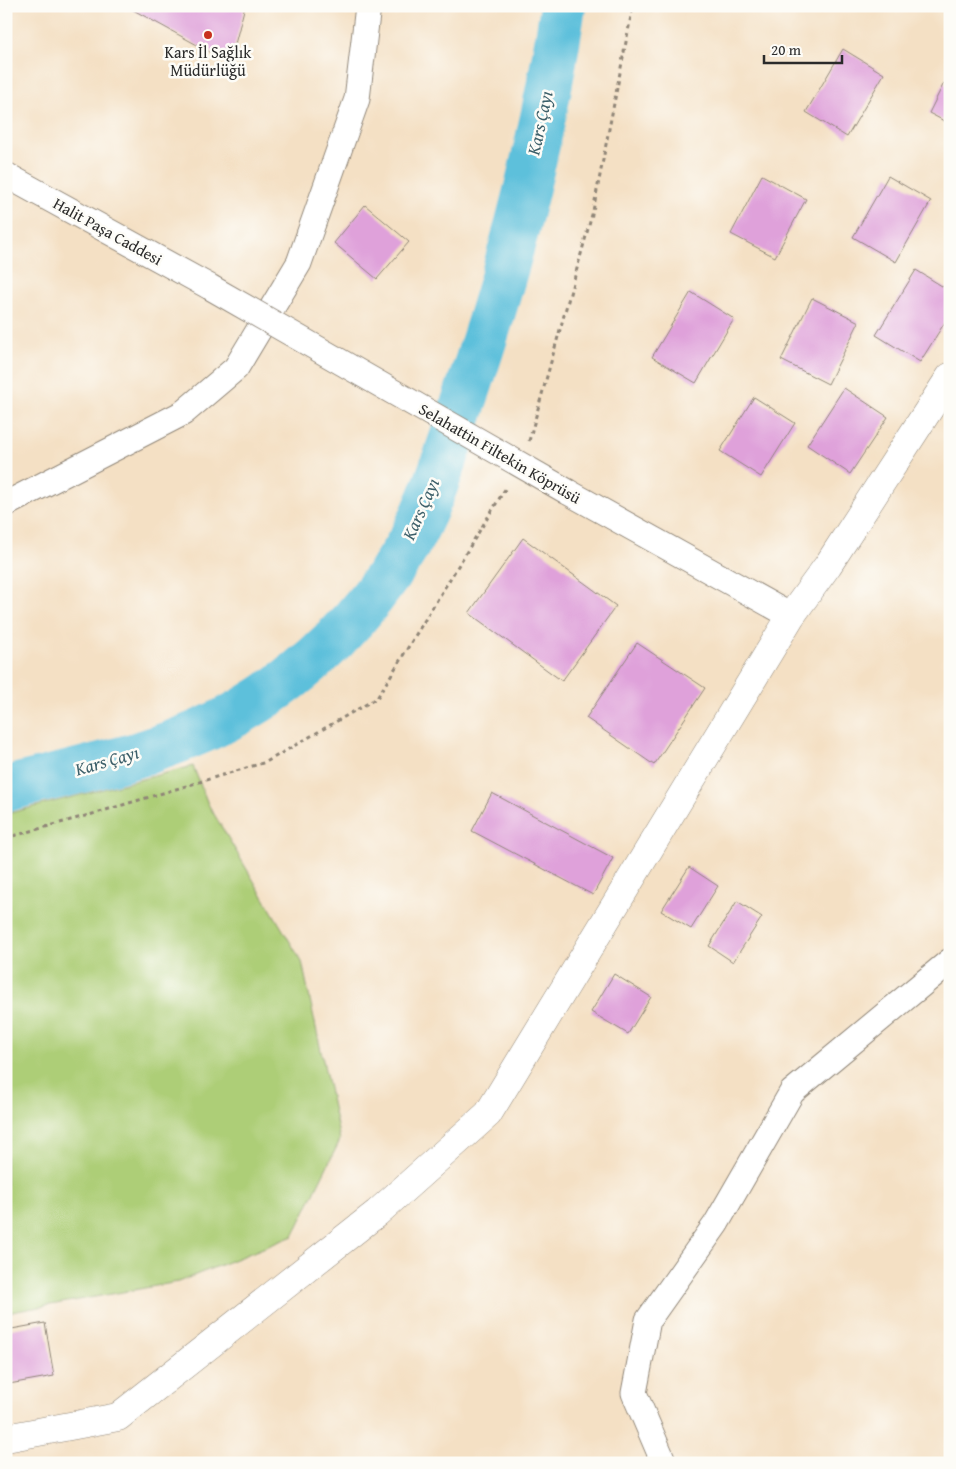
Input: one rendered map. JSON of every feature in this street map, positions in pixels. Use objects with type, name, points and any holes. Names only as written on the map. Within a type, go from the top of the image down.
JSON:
[{"type":"street","points":[[6,504],[183,413],[236,368],[299,263],[357,99],[368,6]]},
{"type":"street","name":"Halit Paşa Caddesi","points":[[6,175],[210,287]]},
{"type":"street","name":"Selahattin Filtekin Köprüsü","points":[[210,287],[568,492],[791,616]]},
{"type":"street","points":[[6,1438],[118,1418],[377,1212],[488,1114],[791,616],[828,565],[950,377]]},
{"type":"street","points":[[664,1463],[634,1393],[648,1320],[716,1224],[792,1092],[950,961]]},
{"type":"path","points":[[528,447],[593,211],[633,6]]},
{"type":"path","points":[[6,838],[96,814],[266,762],[377,698],[510,481]]},
{"type":"green space","points":[[193,766],[208,804],[302,962],[340,1140],[293,1236],[178,1282],[6,1313],[6,814]]},
{"type":"building","name":"Kars İl Sağlık Müdürlüğü","points":[[126,6],[245,6],[230,63]]},
{"type":"building","points":[[843,49],[884,74],[847,137],[806,112]]},
{"type":"building","points":[[944,83],[950,86],[950,124],[929,113]]},
{"type":"building","points":[[762,175],[806,199],[775,257],[731,234]]},
{"type":"building","points":[[888,176],[931,201],[896,262],[853,237]]},
{"type":"building","points":[[365,205],[409,242],[377,279],[334,243]]},
{"type":"building","points":[[916,270],[950,291],[950,314],[920,362],[876,335]]},
{"type":"building","points":[[691,292],[734,319],[696,383],[652,357]]},
{"type":"building","points":[[812,298],[859,322],[828,384],[781,360]]},
{"type":"building","points":[[844,388],[888,417],[850,474],[807,445]]},
{"type":"building","points":[[754,397],[795,423],[761,477],[720,451]]},
{"type":"building","points":[[523,538],[616,606],[562,681],[469,613]]},
{"type":"building","points":[[637,643],[705,688],[654,765],[586,718]]},
{"type":"building","points":[[492,793],[613,858],[593,895],[472,831]]},
{"type":"building","points":[[689,867],[718,886],[691,929],[661,911]]},
{"type":"building","points":[[737,901],[762,917],[733,962],[709,946]]},
{"type":"building","points":[[614,974],[651,997],[628,1034],[591,1012]]},
{"type":"building","points":[[45,1323],[54,1376],[9,1384],[6,1367],[6,1330]]},
{"type":"waterway","name":"Kars Çayı","points":[[6,789],[98,766],[159,748],[217,724],[245,709],[269,694],[314,659],[354,619],[389,575],[414,533],[439,477],[496,303],[535,156],[563,6]]},
{"type":"place","name":"Kars İl Sağlık Müdürlüğü","points":[[208,35]]}]
